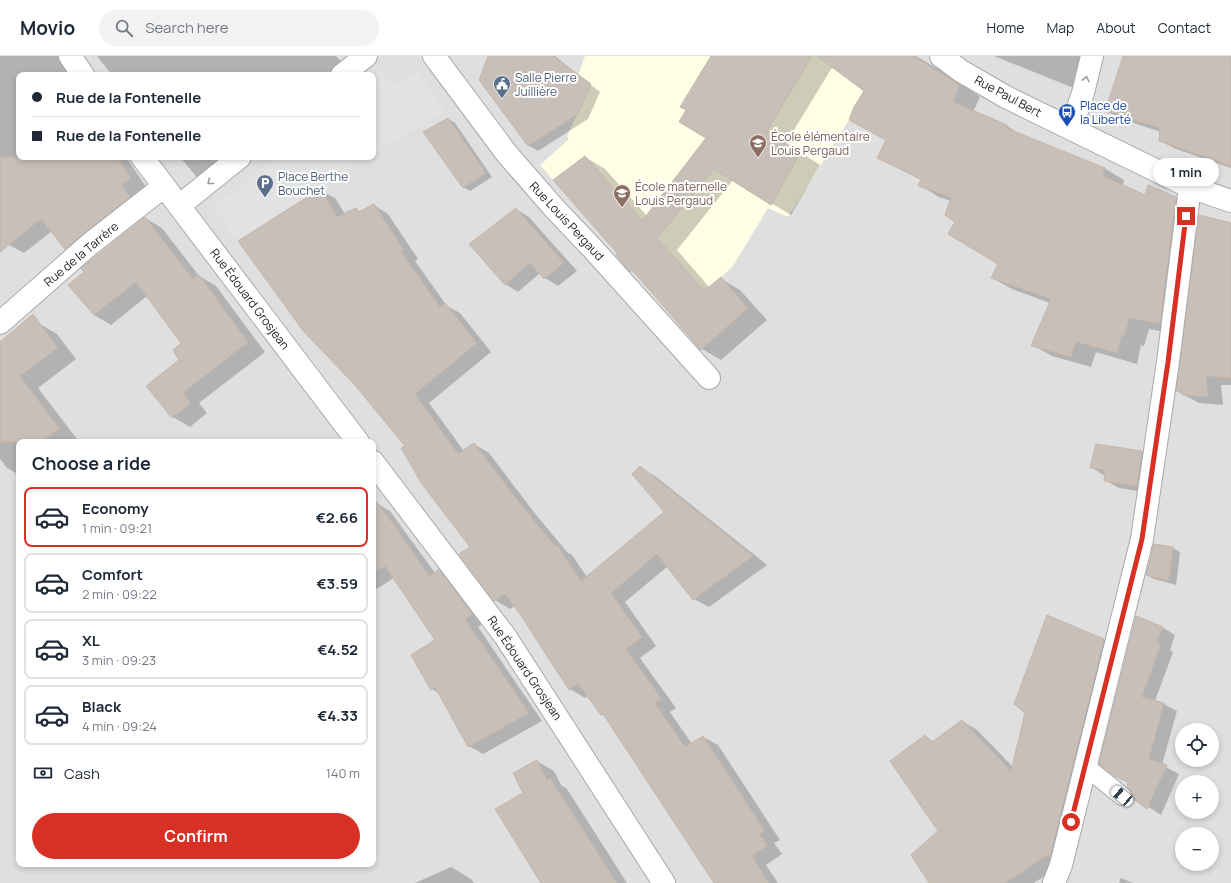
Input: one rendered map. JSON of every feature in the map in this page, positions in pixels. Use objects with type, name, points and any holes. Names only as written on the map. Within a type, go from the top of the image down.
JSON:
[{"type":"street","points":[[70,56],[81,72]]},
{"type":"street","points":[[346,72],[366,56]]},
{"type":"street","name":"Rue Louis Pergaud","points":[[434,56],[507,154],[709,378]]},
{"type":"street","name":"Rue Paul Bert","points":[[941,56],[961,71],[1006,97],[1190,187],[1231,201]]},
{"type":"street","points":[[1071,129],[1083,93],[1092,56]]},
{"type":"street","name":"Rue Édouard Grosjean","points":[[144,160],[163,187],[356,439]]},
{"type":"street","points":[[179,206],[236,160]]},
{"type":"street","name":"Rue de la Tarrère","points":[[0,323],[90,244],[163,187]]},
{"type":"street","points":[[1054,883],[1061,865],[1142,539],[1168,362],[1190,187]]},
{"type":"street","name":"Rue Édouard Grosjean","points":[[376,466],[505,636],[664,883]]},
{"type":"lane","points":[[1085,766],[1122,796]]},
{"type":"shaded area","points":[[0,56],[1231,56],[1231,883],[0,883]]},
{"type":"shaded area","points":[[585,56],[886,56],[854,107],[849,120],[788,217],[768,208],[733,266],[721,277],[701,350],[540,165],[569,139],[567,136],[591,84],[578,76]]},
{"type":"shaded area","name":"Place Berthe Bouchet","points":[[381,70],[389,81],[395,84],[401,83],[418,71],[445,111],[376,153],[376,74]]},
{"type":"shaded area","name":"Place Berthe Bouchet","points":[[271,160],[365,160],[238,241],[213,208]]},
{"type":"building","points":[[488,56],[553,56],[591,84],[578,114],[528,146],[479,80]]},
{"type":"building","points":[[711,56],[812,56],[767,131],[800,153],[771,205],[714,169],[657,238],[704,291],[721,277],[748,308],[701,350],[632,270],[630,272],[616,255],[617,253],[553,180],[585,156],[642,221],[706,138],[679,122],[686,110],[680,107]]},
{"type":"building","points":[[817,56],[913,56],[960,85],[953,102],[1007,125],[1006,128],[1105,168],[1103,176],[1145,195],[1148,185],[1176,197],[1160,324],[1129,318],[1125,335],[1122,335],[1117,353],[1076,342],[1071,357],[1031,346],[1051,299],[991,278],[998,264],[948,234],[955,222],[945,215],[951,197],[918,186],[921,179],[877,158],[886,140],[849,120],[854,107],[864,91]]},
{"type":"building","points":[[1123,56],[1231,56],[1231,166],[1159,141],[1160,128],[1105,111]]},
{"type":"building","points":[[448,118],[486,173],[463,188],[423,132]]},
{"type":"building","points":[[0,157],[16,157],[16,160],[119,160],[131,178],[122,185],[130,197],[65,249],[41,219],[0,252]]},
{"type":"building","points":[[320,189],[337,217],[356,208],[359,212],[374,204],[404,250],[401,252],[440,307],[445,303],[477,343],[415,394],[458,454],[474,443],[522,506],[555,546],[557,545],[581,581],[664,512],[632,474],[640,466],[753,556],[693,600],[657,554],[611,593],[642,637],[626,649],[662,699],[655,703],[685,747],[703,736],[765,831],[760,834],[767,846],[752,856],[769,883],[714,883],[603,714],[601,715],[578,684],[569,690],[520,614],[505,594],[494,601],[459,554],[470,547],[422,484],[401,448],[405,446],[354,384],[304,332],[238,241]]},
{"type":"building","points":[[516,208],[564,263],[544,279],[530,263],[505,285],[469,244]]},
{"type":"building","points":[[1199,215],[1231,223],[1231,378],[1206,376],[1208,397],[1182,395],[1182,392],[1176,391]]},
{"type":"building","points":[[145,217],[193,279],[199,275],[248,342],[183,393],[191,403],[172,418],[146,386],[179,360],[173,350],[181,343],[136,282],[94,315],[68,285],[84,272],[81,268]]},
{"type":"building","points":[[33,314],[58,348],[20,376],[59,428],[45,439],[16,439],[16,442],[0,442],[0,342]]},
{"type":"building","points":[[1096,444],[1142,451],[1137,486],[1104,481],[1105,470],[1090,468]]},
{"type":"building","points":[[376,502],[398,530],[429,576],[439,569],[473,614],[465,619],[529,713],[468,747],[435,687],[431,690],[411,655],[435,640],[385,566],[376,571]]},
{"type":"building","points":[[1154,544],[1173,547],[1169,581],[1146,575]]},
{"type":"building","points":[[1047,615],[1104,639],[1050,857],[1045,856],[1006,883],[929,883],[911,855],[938,831],[890,761],[925,735],[932,742],[962,720],[1011,771],[1025,713],[1014,704]]},
{"type":"building","points":[[1136,616],[1163,627],[1157,642],[1161,644],[1142,697],[1164,703],[1149,759],[1167,765],[1147,809],[1132,798],[1132,792],[1127,787],[1128,782],[1114,776],[1099,764]]},
{"type":"building","points":[[537,760],[547,780],[550,778],[617,883],[541,883],[495,809],[523,793],[513,773]]},
{"type":"place","name":"Salle Pierre Juillière","points":[[502,99]]},
{"type":"place","name":"Place de la Liberté","points":[[1067,127]]},
{"type":"place","name":"École élémentaire Louis Pergaud","points":[[758,158]]},
{"type":"place","name":"Place Berthe Bouchet","points":[[265,198]]},
{"type":"place","name":"École maternelle Louis Pergaud","points":[[622,208]]},
{"type":"route","points":[[1071,822],[1142,539],[1168,362],[1186,216]]}]
